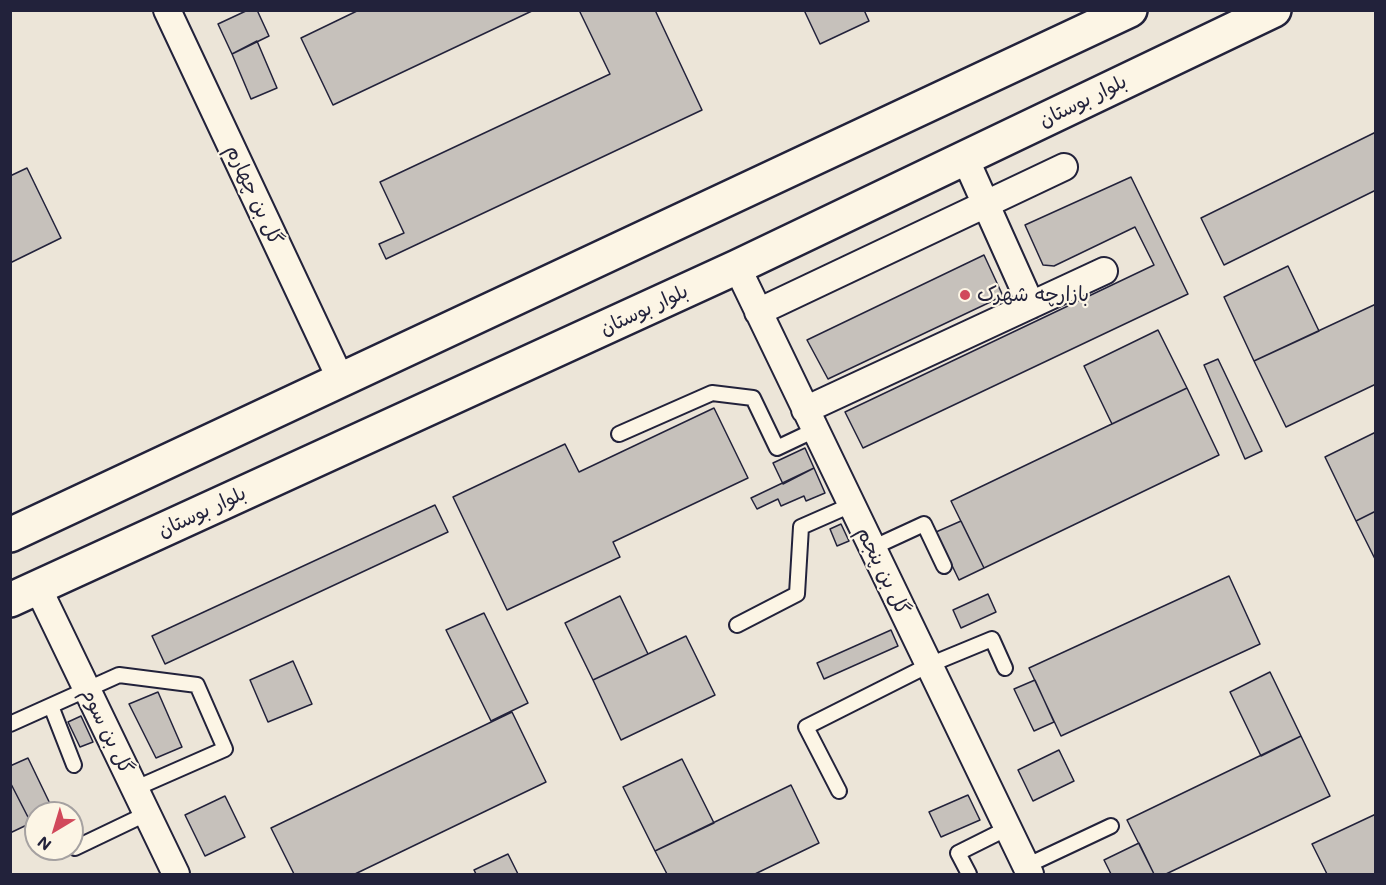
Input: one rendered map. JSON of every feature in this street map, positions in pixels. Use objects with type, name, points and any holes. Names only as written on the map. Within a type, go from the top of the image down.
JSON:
[{"type":"street","name":"گل بن چهارم","points":[[167,10],[341,380]]},
{"type":"street","points":[[10,535],[341,380],[1082,21],[1130,10]]},
{"type":"street","name":"بلوار بوستان","points":[[24,594],[736,267],[1274,10]]},
{"type":"street","points":[[965,158],[1031,305]]},
{"type":"street","points":[[758,312],[1064,167]]},
{"type":"street","name":"گل بن پنجم","points":[[736,267],[1028,870]]},
{"type":"street","points":[[810,420],[1031,305],[1104,271]]},
{"type":"street","name":"گل بن سوم","points":[[24,594],[87,690],[176,874]]},
{"type":"lane","points":[[619,434],[712,393],[753,398],[777,448],[810,420]]},
{"type":"lane","points":[[737,624],[797,594],[801,527],[851,504]]},
{"type":"lane","points":[[872,548],[924,524],[944,566]]},
{"type":"lane","points":[[839,791],[806,727],[929,665],[992,639],[1005,668]]},
{"type":"lane","points":[[10,724],[119,675],[196,685],[225,749],[134,789]]},
{"type":"lane","points":[[51,706],[74,765]]},
{"type":"lane","points":[[84,844],[146,814]]},
{"type":"lane","points":[[1028,870],[1111,826]]},
{"type":"lane","points":[[969,874],[958,853],[1008,828]]},
{"type":"shaded area","points":[[10,11],[1375,11],[1375,874],[11,874]]},
{"type":"building","points":[[248,10],[257,10],[269,36],[232,54],[218,24]]},
{"type":"building","points":[[359,10],[534,10],[333,105],[301,38]]},
{"type":"building","points":[[579,10],[655,10],[702,110],[386,259],[379,244],[404,233],[380,182],[610,74]]},
{"type":"building","points":[[804,10],[864,10],[869,21],[820,44]]},
{"type":"building","points":[[257,41],[277,88],[251,99],[232,54]]},
{"type":"building","points":[[1376,132],[1376,190],[1224,265],[1201,218]]},
{"type":"building","points":[[27,168],[61,238],[10,263],[10,176]]},
{"type":"building","points":[[1131,177],[1188,294],[863,448],[845,412],[1154,265],[1135,227],[1054,266],[1043,265],[1025,225]]},
{"type":"building","points":[[984,255],[1003,296],[828,379],[807,340]]},
{"type":"building","points":[[1288,266],[1319,331],[1254,361],[1224,297]]},
{"type":"building","points":[[1376,304],[1376,384],[1286,427],[1254,361]]},
{"type":"building","points":[[1158,330],[1187,388],[1112,424],[1084,366]]},
{"type":"building","points":[[1218,359],[1262,451],[1245,459],[1204,365]]},
{"type":"building","points":[[1187,388],[1219,455],[984,568],[951,501]]},
{"type":"building","points":[[714,408],[748,478],[613,542],[620,557],[507,610],[453,497],[565,444],[579,472]]},
{"type":"building","points":[[1376,432],[1376,511],[1356,521],[1325,457]]},
{"type":"building","points":[[805,448],[814,468],[783,484],[773,463]]},
{"type":"building","points":[[814,468],[825,493],[806,501],[804,496],[781,506],[778,499],[757,509],[751,498]]},
{"type":"building","points":[[435,505],[448,532],[165,664],[152,636]]},
{"type":"building","points":[[1376,511],[1376,561],[1356,521]]},
{"type":"building","points":[[961,521],[984,568],[959,580],[936,532]]},
{"type":"building","points":[[841,524],[849,541],[837,546],[830,529]]},
{"type":"building","points":[[1229,576],[1260,644],[1061,736],[1029,668]]},
{"type":"building","points":[[988,594],[996,612],[961,628],[953,610]]},
{"type":"building","points":[[620,596],[648,654],[593,680],[565,623]]},
{"type":"building","points":[[484,613],[528,703],[491,721],[446,630]]},
{"type":"building","points":[[891,630],[898,646],[824,679],[817,663]]},
{"type":"building","points":[[686,636],[715,695],[621,740],[593,680]]},
{"type":"building","points":[[293,661],[312,704],[268,722],[250,680]]},
{"type":"building","points":[[1270,672],[1301,736],[1261,756],[1230,692]]},
{"type":"building","points":[[1035,680],[1054,722],[1034,731],[1014,689]]},
{"type":"building","points":[[158,692],[182,747],[156,758],[129,704]]},
{"type":"building","points":[[512,712],[546,782],[355,874],[294,874],[271,828]]},
{"type":"building","points":[[81,716],[93,742],[80,747],[68,722]]},
{"type":"building","points":[[1301,736],[1330,796],[1166,874],[1154,874],[1127,820]]},
{"type":"building","points":[[1059,750],[1074,781],[1033,801],[1018,770]]},
{"type":"building","points":[[28,758],[49,801],[24,801],[24,809],[10,782],[10,766]]},
{"type":"building","points":[[682,759],[714,823],[655,851],[623,787]]},
{"type":"building","points":[[10,782],[24,809],[24,826],[10,833]]},
{"type":"building","points":[[791,785],[819,843],[755,874],[667,874],[655,851]]},
{"type":"building","points":[[968,795],[980,820],[941,837],[929,812]]},
{"type":"building","points":[[225,796],[245,837],[205,856],[185,815]]},
{"type":"building","points":[[1376,814],[1376,874],[1327,874],[1312,844]]},
{"type":"building","points":[[1139,843],[1154,874],[1111,874],[1104,860]]},
{"type":"building","points":[[508,854],[518,874],[476,874],[474,870]]},
{"type":"place","name":"بازارچه شهرک","points":[[965,295]]}]
